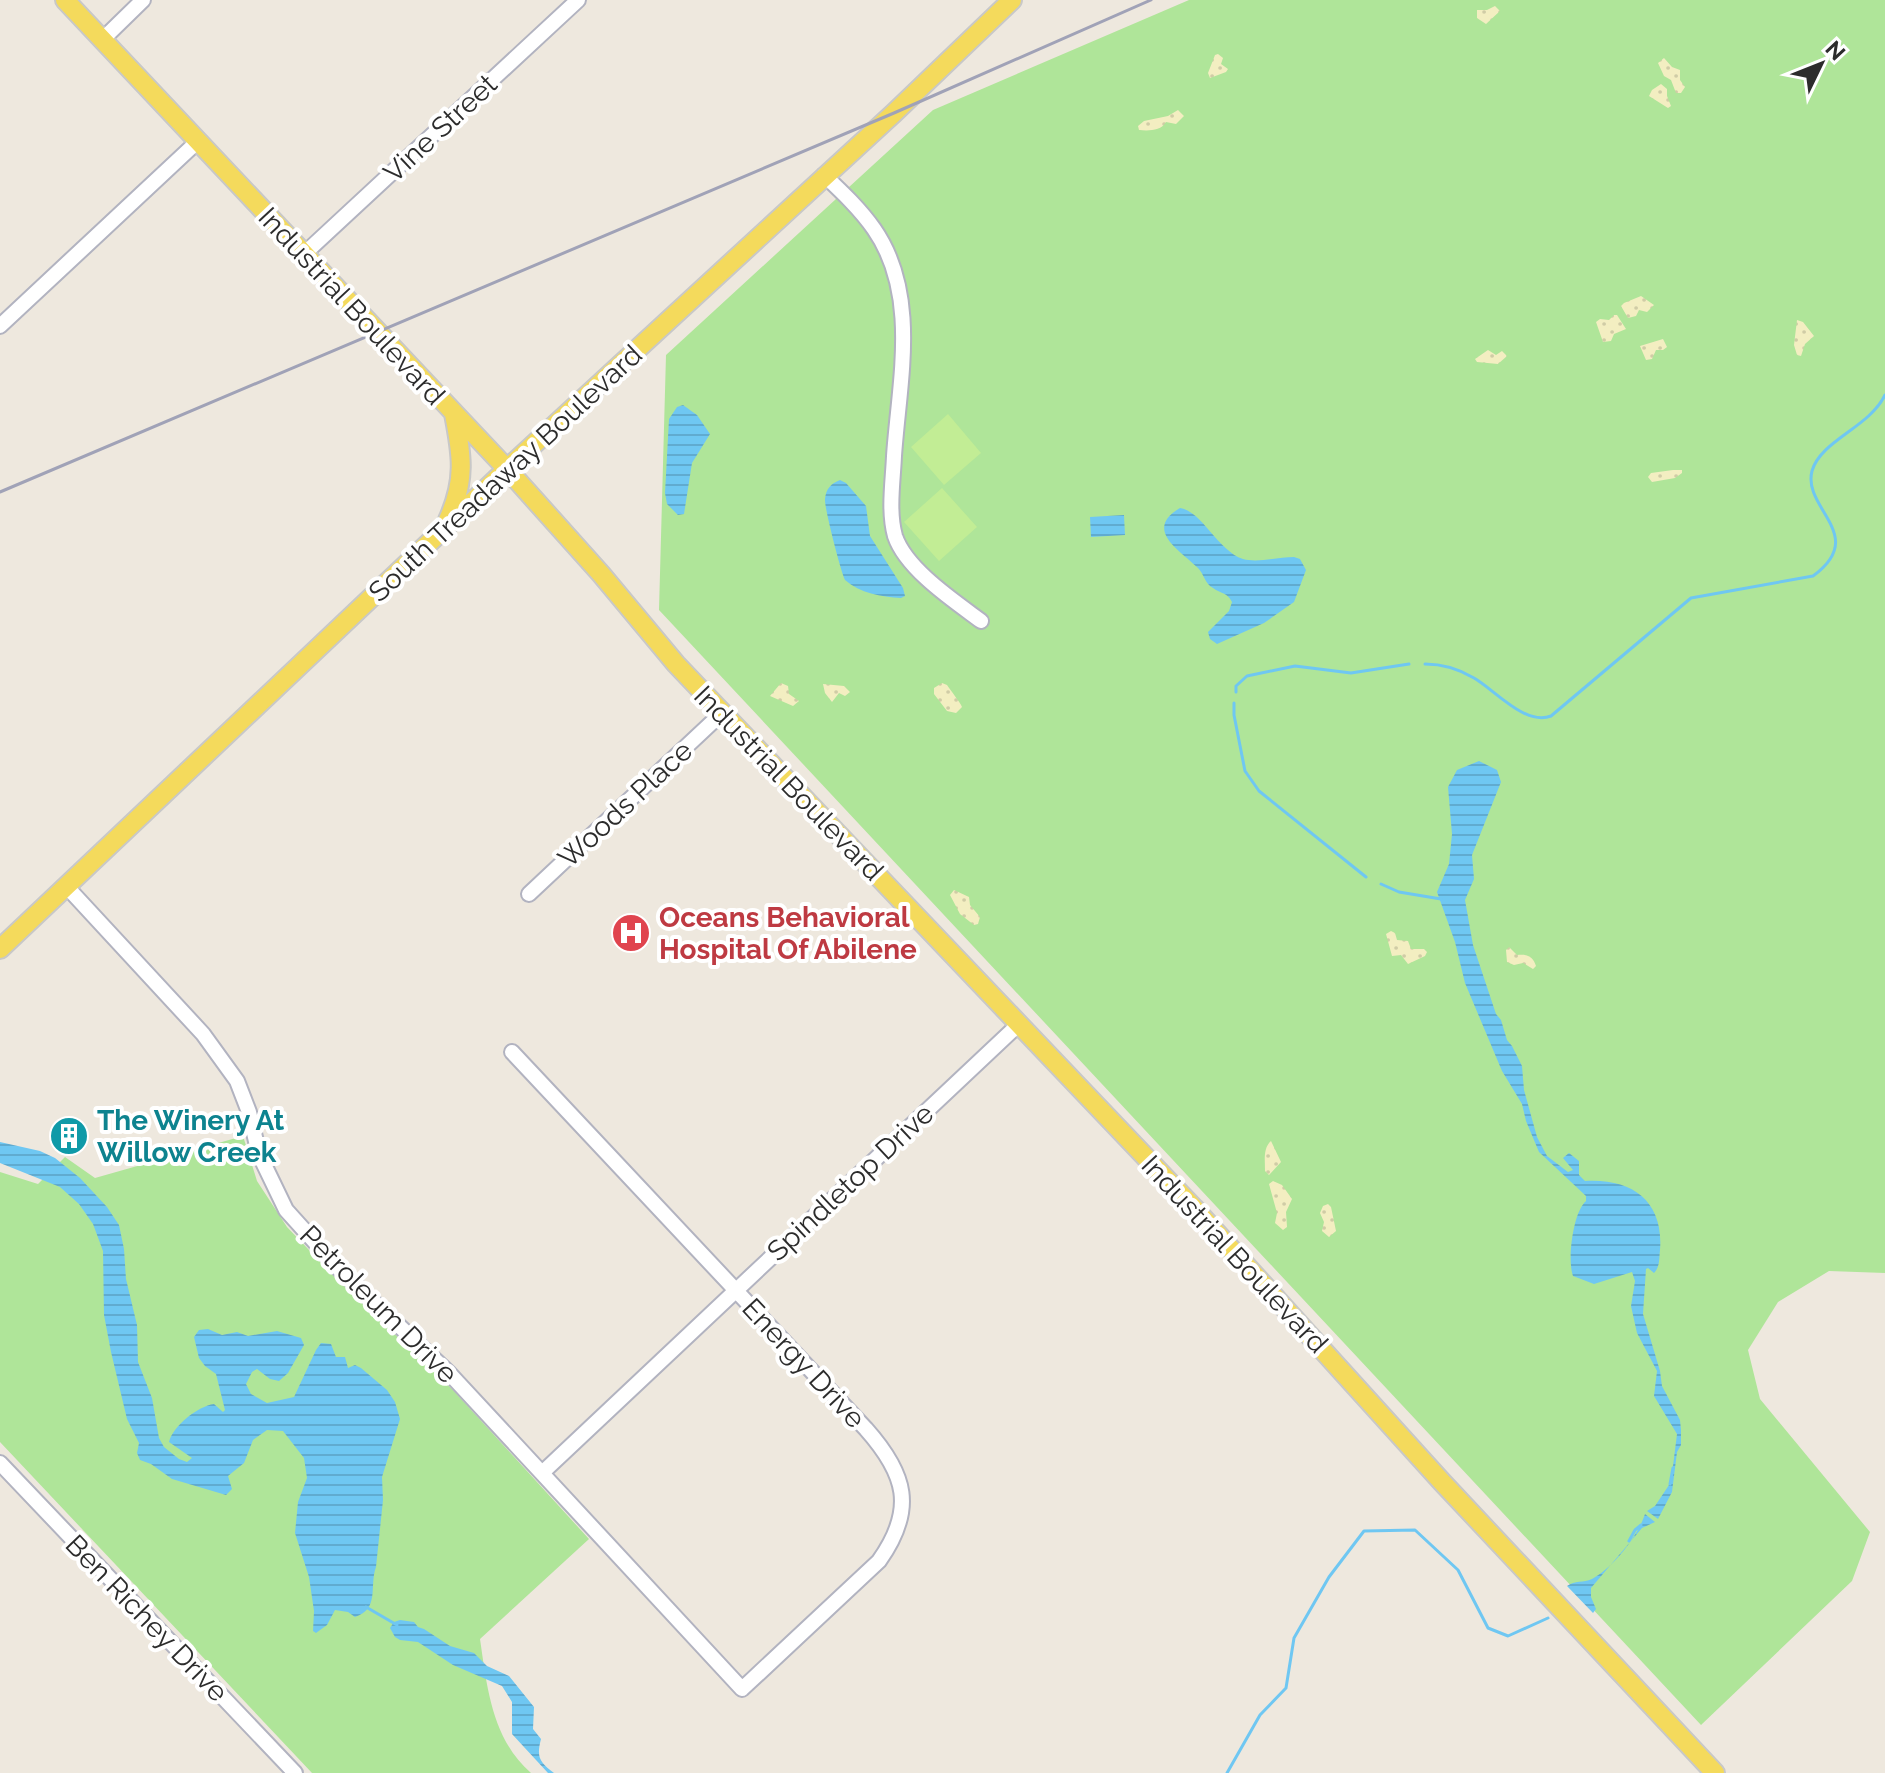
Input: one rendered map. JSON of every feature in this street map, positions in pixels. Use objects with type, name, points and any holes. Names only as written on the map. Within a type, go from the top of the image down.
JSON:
[{"type":"main road","name":"Industrial Boulevard","points":[[65,0],[507,469],[591,562],[676,664],[1194,1208],[1442,1482],[1715,1773]]},
{"type":"main road","name":"South Treadaway Boulevard","points":[[0,949],[445,527],[1012,0]]},
{"type":"main road","points":[[445,527],[459,495],[463,459],[454,414]]},
{"type":"street","points":[[102,40],[143,0]]},
{"type":"street","name":"Vine Street","points":[[303,255],[578,0]]},
{"type":"street","points":[[0,326],[197,142]]},
{"type":"street","points":[[824,175],[857,207],[875,231],[888,253],[898,287],[903,326],[893,477],[895,536],[914,565],[981,621]]},
{"type":"street","name":"Woods Place","points":[[529,894],[722,713]]},
{"type":"street","name":"Petroleum Drive","points":[[67,887],[203,1034],[237,1081],[249,1112],[259,1154],[286,1210],[313,1242],[449,1373],[742,1689]]},
{"type":"street","name":"Spindletop Drive","points":[[542,1473],[1019,1024]]},
{"type":"street","name":"Energy Drive","points":[[512,1052],[889,1455],[901,1489],[900,1515],[893,1541],[879,1561],[742,1689]]},
{"type":"street","name":"Ben Richey Drive","points":[[0,1463],[295,1773]]},
{"type":"green space","points":[[1189,0],[1885,0],[1885,1273],[1829,1271],[1778,1302],[1748,1350],[1760,1399],[1870,1532],[1852,1581],[1701,1725],[659,610],[666,355],[933,110]]},
{"type":"green space","points":[[948,414],[981,453],[944,485],[911,447]]},
{"type":"green space","points":[[942,488],[977,527],[939,561],[904,522]]},
{"type":"green space","points":[[243,1136],[257,1181],[287,1227],[453,1390],[589,1539],[480,1639],[489,1694],[500,1728],[518,1759],[531,1773],[312,1773],[0,1442],[0,1172],[38,1184],[65,1157],[95,1178]]},
{"type":"sand","points":[[1495,6],[1500,11],[1486,24],[1477,18],[1477,10]]},
{"type":"sand","points":[[1218,54],[1223,58],[1221,64],[1228,69],[1210,78],[1208,73]]},
{"type":"sand","points":[[1664,58],[1680,70],[1680,80],[1685,87],[1681,93],[1676,93],[1671,80],[1664,76],[1658,63]]},
{"type":"sand","points":[[1661,84],[1667,89],[1671,106],[1668,108],[1649,96]]},
{"type":"sand","points":[[1178,110],[1184,116],[1176,124],[1166,122],[1158,129],[1139,130],[1138,126],[1144,121],[1168,116]]},
{"type":"sand","points":[[1641,296],[1654,305],[1647,312],[1639,310],[1636,316],[1628,318],[1621,306]]},
{"type":"sand","points":[[1614,315],[1626,329],[1614,334],[1611,341],[1603,342],[1596,322],[1609,320]]},
{"type":"sand","points":[[1797,320],[1803,322],[1814,336],[1805,344],[1801,356],[1797,355],[1794,345]]},
{"type":"sand","points":[[1663,339],[1667,347],[1656,350],[1652,359],[1646,360],[1640,346]]},
{"type":"sand","points":[[1488,350],[1496,355],[1502,351],[1507,356],[1498,364],[1477,362],[1475,359]]},
{"type":"sand","points":[[1682,470],[1682,473],[1675,478],[1652,482],[1648,477],[1651,473]]},
{"type":"sand","points":[[781,683],[788,686],[789,694],[799,701],[793,706],[770,696]]},
{"type":"sand","points":[[942,683],[947,685],[962,707],[956,713],[947,711],[934,694],[934,688]]},
{"type":"sand","points":[[823,684],[844,686],[850,692],[845,696],[839,693],[832,702]]},
{"type":"sand","points":[[954,890],[969,897],[970,905],[980,917],[978,924],[974,925],[960,914],[950,895]]},
{"type":"sand","points":[[1391,931],[1397,940],[1408,941],[1411,949],[1424,949],[1427,952],[1425,956],[1408,964],[1401,955],[1392,956],[1386,934]]},
{"type":"sand","points":[[1509,947],[1517,955],[1527,955],[1536,966],[1533,969],[1523,963],[1514,965],[1507,962],[1506,950]]},
{"type":"sand","points":[[1271,1141],[1281,1162],[1269,1175],[1265,1171],[1265,1154]]},
{"type":"sand","points":[[1273,1181],[1282,1185],[1292,1199],[1286,1212],[1287,1227],[1283,1230],[1275,1223],[1277,1213],[1269,1184]]},
{"type":"sand","points":[[1328,1204],[1336,1231],[1329,1237],[1322,1231],[1324,1222],[1320,1213],[1323,1206]]},
{"type":"water","points":[[683,405],[697,415],[710,434],[692,463],[684,514],[678,515],[667,504],[665,493],[669,419],[677,407]]},
{"type":"water","points":[[840,480],[866,506],[870,536],[905,596],[871,594],[845,580],[825,499],[826,492]]},
{"type":"water","points":[[1180,508],[1196,516],[1226,548],[1243,559],[1300,559],[1306,570],[1294,602],[1264,623],[1217,644],[1210,639],[1208,632],[1229,611],[1232,602],[1210,586],[1198,568],[1168,540],[1165,524],[1169,516]]},
{"type":"water","points":[[1124,515],[1125,535],[1091,537],[1090,517]]},
{"type":"water","points":[[1479,761],[1497,770],[1501,782],[1472,855],[1474,879],[1465,900],[1473,945],[1496,1014],[1522,1066],[1524,1090],[1537,1137],[1547,1156],[1568,1172],[1573,1170],[1563,1158],[1569,1153],[1579,1161],[1579,1175],[1585,1181],[1602,1181],[1630,1189],[1642,1196],[1657,1218],[1659,1263],[1654,1273],[1646,1269],[1643,1314],[1662,1386],[1680,1420],[1681,1430],[1672,1492],[1658,1519],[1647,1511],[1655,1506],[1671,1482],[1677,1434],[1654,1396],[1657,1371],[1637,1333],[1631,1306],[1635,1281],[1632,1272],[1594,1284],[1573,1276],[1572,1237],[1586,1196],[1539,1152],[1522,1104],[1502,1071],[1465,983],[1455,942],[1437,892],[1449,864],[1452,834],[1448,787],[1457,770]]},
{"type":"water","points":[[0,1142],[40,1151],[55,1158],[80,1178],[119,1225],[126,1279],[137,1325],[138,1362],[152,1398],[159,1438],[164,1447],[179,1459],[187,1462],[192,1458],[169,1442],[181,1423],[214,1404],[223,1412],[225,1410],[216,1374],[199,1358],[194,1337],[199,1330],[208,1329],[222,1335],[237,1332],[248,1336],[277,1331],[301,1338],[304,1345],[288,1373],[279,1381],[270,1379],[257,1369],[252,1372],[246,1384],[251,1394],[267,1403],[294,1397],[321,1343],[331,1344],[336,1357],[345,1357],[348,1368],[355,1365],[361,1368],[387,1390],[400,1419],[382,1477],[383,1500],[372,1596],[363,1613],[355,1617],[348,1612],[335,1610],[327,1625],[316,1633],[313,1631],[314,1611],[309,1577],[295,1533],[298,1502],[307,1478],[304,1458],[283,1431],[267,1430],[253,1440],[244,1463],[228,1476],[232,1489],[226,1495],[172,1479],[140,1460],[137,1453],[139,1443],[127,1419],[111,1352],[104,1315],[103,1251],[93,1224],[79,1204],[60,1187],[0,1163]]},
{"type":"water","points":[[1645,1514],[1655,1522],[1642,1528],[1631,1541]]},
{"type":"water","points":[[1611,1565],[1591,1588],[1596,1609],[1593,1613],[1567,1586],[1592,1579]]},
{"type":"water","points":[[400,1620],[414,1622],[450,1646],[474,1653],[487,1666],[509,1676],[534,1707],[533,1729],[541,1739],[539,1755],[554,1773],[548,1773],[512,1734],[512,1702],[502,1686],[453,1665],[418,1642],[395,1637],[390,1628]]},
{"type":"waterway","points":[[1425,664],[1444,666],[1468,675],[1521,712],[1541,718],[1551,716],[1691,598],[1813,576],[1829,561],[1835,548],[1835,535],[1811,485],[1812,471],[1825,451],[1868,416],[1885,395]]},
{"type":"waterway","points":[[1236,692],[1236,686],[1247,676],[1295,666],[1351,673],[1409,664]]},
{"type":"waterway","points":[[1234,703],[1245,771],[1259,791],[1366,877]]},
{"type":"waterway","points":[[1381,884],[1399,892],[1441,899]]},
{"type":"waterway","points":[[1670,1484],[1673,1468]]},
{"type":"waterway","points":[[1629,1541],[1641,1525]]},
{"type":"waterway","points":[[1227,1773],[1260,1715],[1286,1688],[1294,1638],[1329,1577],[1364,1531],[1415,1530],[1458,1570],[1488,1628],[1508,1636],[1548,1618]]},
{"type":"waterway","points":[[366,1607],[397,1625]]},
{"type":"railway","points":[[0,492],[894,113],[1151,0]]},
{"type":"place","name":"Oceans Behavioral Hospital Of Abilene","points":[[631,933]]},
{"type":"place","name":"The Winery At Willow Creek","points":[[69,1136]]}]
